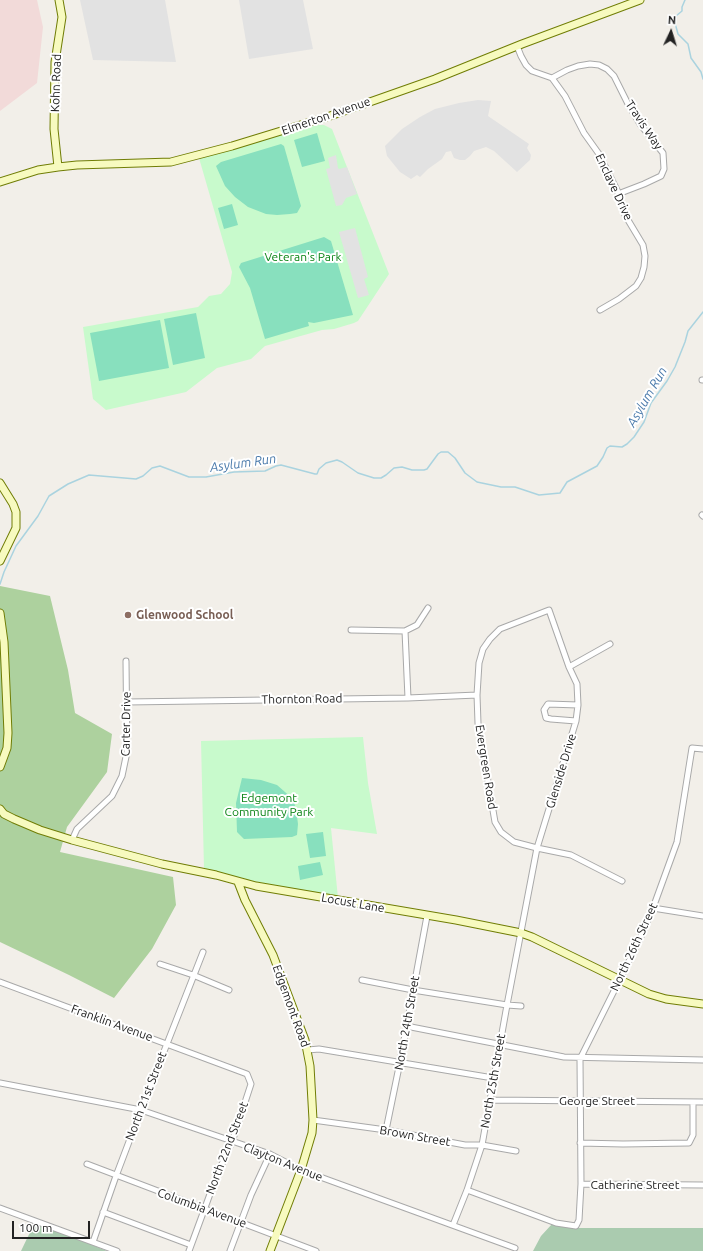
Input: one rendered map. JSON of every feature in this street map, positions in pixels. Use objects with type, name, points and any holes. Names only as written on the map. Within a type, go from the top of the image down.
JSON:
[{"type":"street","name":"Kohn Road","points":[[58,167],[54,129],[56,62],[62,16],[59,0]]},
{"type":"street","name":"Elmerton Avenue","points":[[0,182],[38,170],[58,167],[171,162],[232,146],[330,116],[435,79],[517,46],[640,0]]},
{"type":"street","points":[[517,46],[521,56],[532,71],[552,78]]},
{"type":"street","name":"Travis Way","points":[[552,78],[567,70],[590,64],[599,65],[607,69],[614,76],[640,124],[663,153],[664,169],[661,176],[618,194]]},
{"type":"street","name":"Enclave Drive","points":[[552,78],[565,96],[584,133],[599,154],[618,194],[625,215],[643,245],[645,256],[644,267],[641,278],[636,286],[619,299],[600,310]]},
{"type":"street","points":[[0,483],[13,504],[16,512],[16,528],[0,561]]},
{"type":"street","points":[[351,630],[405,631],[417,625],[428,608]]},
{"type":"street","name":"Glenside Drive","points":[[521,933],[537,848],[576,721],[578,705],[576,684],[550,610]]},
{"type":"street","name":"Evergreen Road","points":[[550,610],[500,629],[483,649],[479,663],[477,696],[478,723],[495,822],[501,832],[514,842],[571,855],[622,881]]},
{"type":"street","points":[[0,613],[4,642],[8,733],[7,748],[0,767]]},
{"type":"street","points":[[405,631],[408,698]]},
{"type":"street","points":[[569,667],[610,644]]},
{"type":"street","name":"Carter Drive","points":[[72,840],[77,829],[112,796],[122,776],[127,752],[126,661]]},
{"type":"street","name":"Thornton Road","points":[[127,702],[477,696]]},
{"type":"street","points":[[576,721],[551,720],[546,718],[544,710],[548,704],[578,705]]},
{"type":"street","name":"North 26th Street","points":[[581,1184],[579,1101],[580,1058],[640,939],[653,908],[677,842],[692,748],[703,749]]},
{"type":"street","name":"Locust Lane","points":[[0,809],[4,814],[40,830],[162,864],[216,875],[256,886],[521,933],[649,994],[666,999],[703,1004]]},
{"type":"street","name":"Edgemont Road","points":[[238,882],[245,900],[273,955],[308,1050],[310,1066],[313,1120],[312,1134],[301,1170],[270,1251]]},
{"type":"street","points":[[653,908],[703,916]]},
{"type":"street","name":"North 24th Street","points":[[386,1130],[427,916]]},
{"type":"street","name":"North 25th Street","points":[[453,1225],[467,1190],[482,1145],[493,1078],[521,933]]},
{"type":"street","name":"North 21st Street","points":[[93,1242],[141,1110],[203,952]]},
{"type":"street","points":[[160,964],[193,975],[229,990]]},
{"type":"street","points":[[362,980],[413,990],[521,1006]]},
{"type":"street","name":"Franklin Avenue","points":[[0,982],[247,1074]]},
{"type":"street","points":[[406,1026],[564,1057],[703,1060]]},
{"type":"street","points":[[308,1050],[320,1049],[493,1078]]},
{"type":"street","name":"North 22nd Street","points":[[189,1251],[204,1209],[232,1142],[251,1084],[247,1074]]},
{"type":"street","name":"Clayton Avenue","points":[[0,1083],[141,1110],[270,1154],[301,1170],[515,1248]]},
{"type":"street","name":"George Street","points":[[490,1100],[703,1102]]},
{"type":"street","points":[[580,1143],[689,1143],[693,1135],[693,1102]]},
{"type":"street","name":"Brown Street","points":[[313,1120],[386,1130],[465,1145],[482,1145],[516,1151]]},
{"type":"street","points":[[230,1251],[270,1154]]},
{"type":"street","name":"Columbia Avenue","points":[[87,1164],[316,1251]]},
{"type":"street","name":"Catherine Street","points":[[467,1190],[556,1223],[576,1226],[579,1220],[581,1184],[703,1186]]},
{"type":"street","points":[[0,1208],[117,1251]]},
{"type":"street","points":[[103,1212],[191,1245]]},
{"type":"shaded area","points":[[0,0],[37,0],[43,27],[37,83],[0,111]]},
{"type":"shaded area","points":[[80,0],[165,0],[176,62],[93,60]]},
{"type":"shaded area","points":[[239,0],[303,0],[313,49],[249,59]]},
{"type":"shaded area","points":[[478,100],[491,101],[488,116],[529,144],[527,148],[531,155],[530,160],[517,172],[494,151],[486,147],[474,151],[465,160],[454,158],[451,151],[446,152],[442,159],[420,177],[417,175],[411,179],[400,172],[387,156],[385,146],[402,129],[420,117],[435,109]]},
{"type":"shaded area","points":[[336,155],[338,168],[347,167],[357,194],[346,198],[342,205],[336,206],[326,169],[330,168],[328,158]]},
{"type":"shaded area","points":[[355,228],[368,277],[364,279],[369,295],[358,298],[339,232]]},
{"type":"green space","name":"Veteran's Park","points":[[324,125],[332,129],[389,274],[358,321],[334,329],[322,330],[265,346],[251,359],[217,368],[186,392],[106,410],[93,399],[83,327],[198,307],[209,296],[221,294],[230,284],[232,272],[199,158],[305,127]]},
{"type":"green space","points":[[317,133],[325,161],[302,167],[294,140]]},
{"type":"green space","points":[[281,144],[284,146],[301,206],[297,213],[277,215],[266,214],[248,207],[235,197],[225,186],[216,166],[221,162]]},
{"type":"green space","points":[[232,204],[238,225],[224,229],[218,208]]},
{"type":"green space","points":[[324,237],[331,241],[353,315],[314,323],[308,322],[309,326],[265,339],[250,288],[239,267],[241,263]]},
{"type":"green space","points":[[196,313],[205,358],[173,365],[164,319]]},
{"type":"green space","points":[[160,320],[169,368],[99,381],[90,333]]},
{"type":"green space","points":[[0,586],[50,596],[68,670],[75,713],[112,734],[107,772],[67,827],[60,852],[173,877],[176,905],[152,949],[114,998],[0,942]]},
{"type":"green space","name":"Edgemont Community Park","points":[[363,737],[368,783],[377,834],[331,828],[338,898],[248,880],[204,869],[201,741]]},
{"type":"green space","points":[[242,778],[261,780],[277,785],[293,799],[298,824],[297,835],[292,837],[244,839],[237,832],[236,803]]},
{"type":"green space","points":[[323,832],[326,856],[310,858],[306,834]]},
{"type":"green space","points":[[320,862],[323,875],[300,880],[298,866]]},
{"type":"green space","points":[[34,1224],[73,1237],[107,1251],[21,1251]]},
{"type":"green space","points":[[552,1224],[575,1228],[703,1228],[703,1251],[533,1251],[541,1236]]},
{"type":"waterway","points":[[685,0],[682,11],[676,16],[675,23],[678,34],[688,44],[691,58],[701,72],[703,79]]},
{"type":"waterway","name":"Asylum Run","points":[[0,584],[16,546],[38,516],[49,496],[68,484],[89,475],[136,479],[143,476],[152,468],[160,466],[189,477],[206,477],[234,472],[265,471],[281,465],[317,474],[319,469],[326,463],[337,460],[358,473],[374,478],[381,478],[394,468],[402,467],[412,470],[427,469],[438,454],[441,452],[448,452],[455,458],[465,473],[477,482],[501,487],[515,487],[539,495],[560,493],[567,482],[597,466],[607,448],[610,446],[622,447],[634,437],[644,422],[651,403],[675,367],[688,331],[703,312]]},
{"type":"place","name":"Glenwood School","points":[[128,615]]}]
